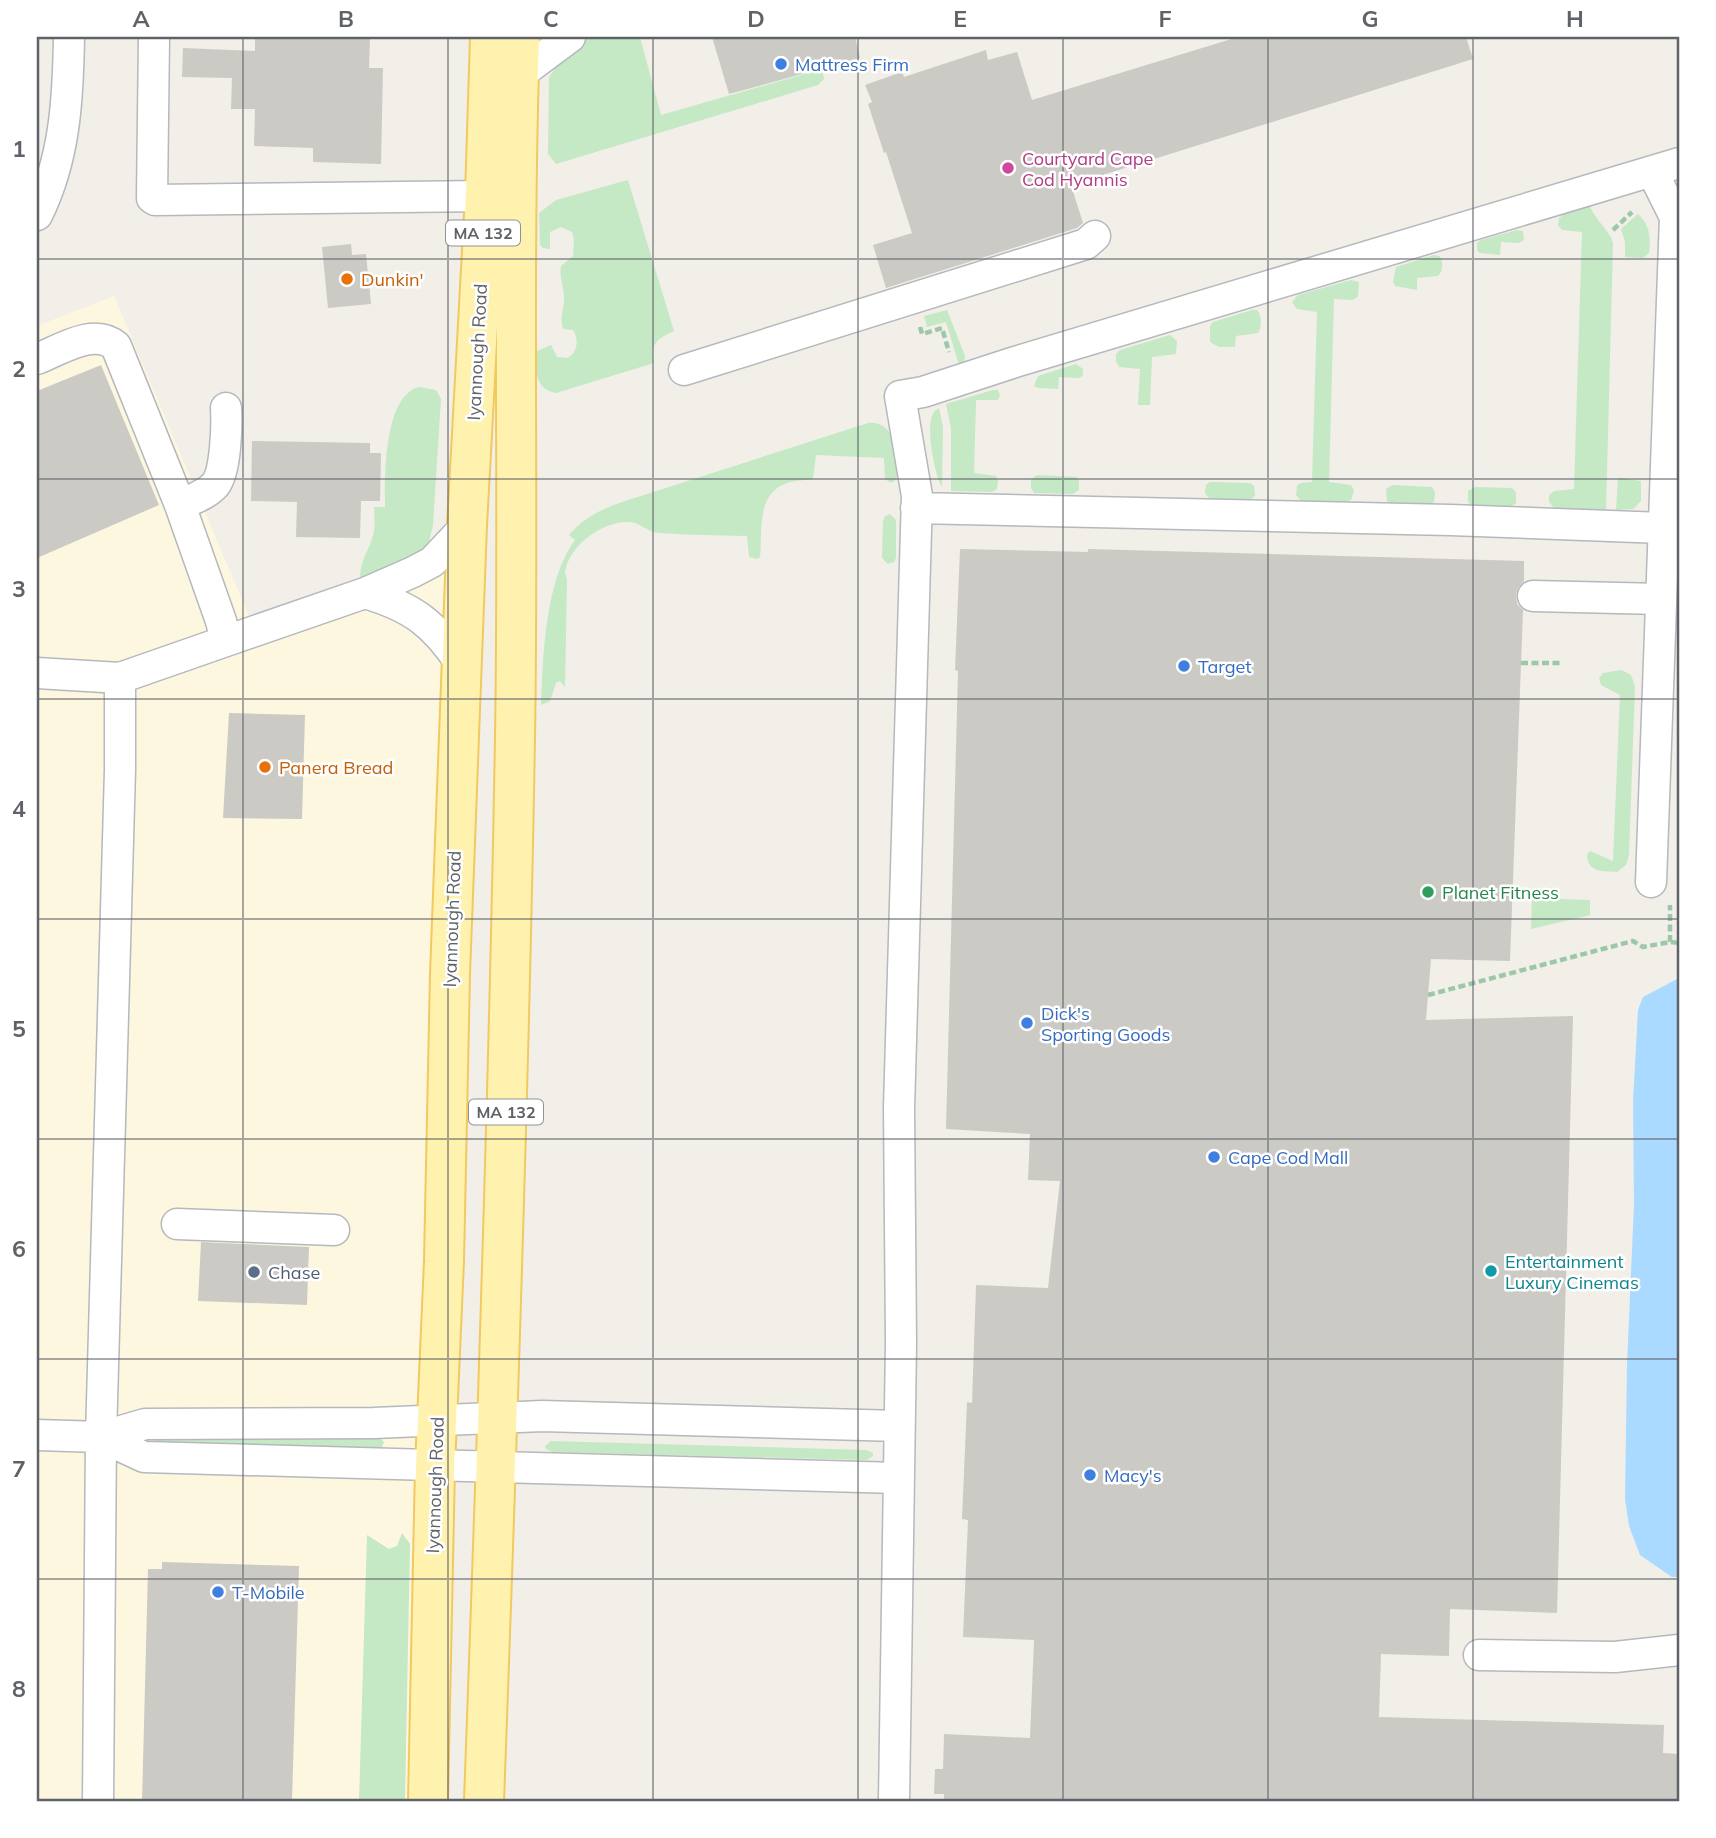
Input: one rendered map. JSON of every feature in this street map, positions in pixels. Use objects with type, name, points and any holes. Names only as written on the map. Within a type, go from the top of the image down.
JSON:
[{"type":"main road","name":"Iyannough Road","points":[[428,1801],[450,974],[461,664],[485,196],[490,37]]},
{"type":"main road","name":"Iyannough Road","points":[[484,1801],[497,1468],[516,734],[515,192],[520,37]]},
{"type":"street","points":[[37,215],[50,186],[63,136],[68,95],[69,37]]},
{"type":"street","points":[[154,37],[152,198],[156,200],[485,196]]},
{"type":"street","points":[[519,75],[570,37]]},
{"type":"street","points":[[894,1801],[901,1343],[898,1108],[916,508],[916,482],[900,396],[923,392],[1027,358],[1665,167],[1675,217],[1661,599],[1661,888]]},
{"type":"street","points":[[684,370],[1086,244],[1095,236]]},
{"type":"street","points":[[37,359],[93,337],[110,341],[116,346],[180,505],[226,641]]},
{"type":"street","points":[[180,505],[206,492],[218,480],[227,424],[226,408]]},
{"type":"street","points":[[916,508],[1450,520],[1663,528]]},
{"type":"street","points":[[37,673],[120,678],[365,593],[432,562],[467,525]]},
{"type":"street","points":[[365,593],[388,600],[420,618],[441,635],[461,664]]},
{"type":"street","points":[[1533,596],[1661,599]]},
{"type":"street","points":[[98,1801],[101,1437],[119,806],[120,678]]},
{"type":"street","points":[[177,1224],[334,1230]]},
{"type":"street","points":[[37,1435],[101,1437],[145,1424],[374,1423],[555,1416],[899,1426]]},
{"type":"street","points":[[101,1437],[144,1457],[898,1478]]},
{"type":"street","points":[[1479,1656],[1615,1657],[1679,1650]]},
{"type":"path","points":[[1613,230],[1632,212]]},
{"type":"path","points":[[911,299],[922,334],[942,328],[953,363]]},
{"type":"path","points":[[1521,663],[1563,663]]},
{"type":"path","points":[[1661,888],[1670,942]]},
{"type":"path","points":[[1428,995],[1633,941],[1643,947],[1679,943]]},
{"type":"shaded area","points":[[114,296],[253,626],[415,561],[447,541],[410,1801],[37,1801],[37,326]]},
{"type":"green space","points":[[587,37],[640,37],[661,115],[822,69],[824,79],[818,85],[556,164],[548,154],[549,77],[564,56]]},
{"type":"green space","points":[[628,180],[674,331],[656,342],[653,351],[654,363],[556,393],[549,391],[543,387],[538,377],[537,351],[551,345],[557,357],[567,358],[576,346],[573,330],[563,329],[564,295],[560,273],[561,266],[573,256],[574,240],[572,232],[561,227],[550,232],[550,249],[543,248],[540,245],[539,213],[556,200]]},
{"type":"green space","points":[[1590,206],[1613,243],[1606,510],[1554,508],[1549,502],[1549,495],[1554,491],[1574,489],[1582,232],[1562,230],[1558,225],[1559,218],[1566,213]]},
{"type":"green space","points":[[1638,214],[1649,232],[1649,253],[1643,258],[1625,257],[1625,242],[1621,229]]},
{"type":"green space","points":[[1517,230],[1523,231],[1524,240],[1519,243],[1501,242],[1500,255],[1480,253],[1477,250],[1477,243],[1481,240]]},
{"type":"green space","points":[[1434,255],[1441,258],[1442,263],[1438,276],[1417,278],[1417,290],[1395,286],[1393,282],[1396,267]]},
{"type":"green space","points":[[1351,280],[1359,282],[1358,297],[1352,300],[1334,299],[1329,482],[1351,485],[1354,490],[1351,500],[1345,502],[1301,501],[1296,495],[1297,486],[1300,483],[1312,482],[1317,312],[1297,309],[1292,302],[1298,295]]},
{"type":"green space","points":[[947,310],[965,356],[964,363],[959,365],[946,322],[927,327],[924,316]]},
{"type":"green space","points":[[1257,310],[1260,315],[1258,333],[1236,336],[1235,347],[1219,347],[1210,342],[1210,326],[1213,322]]},
{"type":"green space","points":[[1170,335],[1177,341],[1176,354],[1152,357],[1150,405],[1138,405],[1140,369],[1119,367],[1116,354],[1120,350]]},
{"type":"green space","points":[[1076,364],[1083,369],[1083,376],[1059,377],[1058,389],[1034,386],[1038,376]]},
{"type":"green space","points":[[419,387],[436,390],[441,399],[433,525],[428,546],[421,557],[361,583],[362,564],[374,532],[374,507],[385,507],[386,459],[392,422],[398,406],[407,394]]},
{"type":"green space","points":[[998,390],[998,400],[976,400],[974,473],[996,476],[997,489],[992,492],[951,491],[951,428],[946,404]]},
{"type":"green space","points":[[939,408],[943,427],[942,487],[934,463],[930,431],[932,416]]},
{"type":"green space","points":[[868,423],[881,425],[891,435],[896,480],[891,483],[885,479],[884,458],[816,455],[813,479],[794,481],[779,487],[766,502],[760,557],[757,559],[749,557],[747,536],[659,533],[629,522],[608,526],[588,537],[572,554],[565,573],[565,687],[560,681],[556,683],[550,701],[541,705],[545,642],[552,597],[557,576],[575,540],[569,535],[580,524],[600,511],[622,502]]},
{"type":"green space","points":[[1037,475],[1077,477],[1079,490],[1073,494],[1034,493],[1031,479]]},
{"type":"green space","points":[[1618,478],[1641,481],[1641,501],[1633,509],[1616,510]]},
{"type":"green space","points":[[1210,482],[1250,483],[1254,486],[1255,495],[1251,500],[1210,499],[1205,493],[1206,485]]},
{"type":"green space","points":[[1393,485],[1432,487],[1435,492],[1434,502],[1430,505],[1390,503],[1387,501],[1386,489]]},
{"type":"green space","points":[[1475,487],[1512,488],[1516,492],[1516,503],[1511,507],[1471,506],[1468,491]]},
{"type":"green space","points":[[890,514],[896,520],[896,558],[888,564],[882,558],[883,521],[885,516]]},
{"type":"green space","points":[[1621,670],[1631,675],[1635,686],[1629,855],[1626,865],[1617,872],[1593,868],[1587,855],[1590,851],[1613,861],[1620,695],[1601,685],[1599,678],[1603,673]]},
{"type":"green space","points":[[1532,898],[1590,900],[1590,915],[1531,929]]},
{"type":"green space","points":[[158,1430],[380,1438],[384,1442],[379,1449],[157,1442],[152,1436]]},
{"type":"green space","points":[[551,1441],[866,1450],[873,1453],[873,1456],[867,1460],[553,1452],[545,1446]]},
{"type":"green space","points":[[402,1533],[410,1544],[405,1801],[359,1801],[367,1535],[389,1549],[397,1546]]},
{"type":"water","points":[[1679,978],[1679,1577],[1672,1577],[1640,1555],[1629,1526],[1625,1499],[1634,1204],[1633,1101],[1638,1010],[1643,997]]},
{"type":"building","points":[[255,37],[370,37],[369,68],[383,68],[381,164],[313,162],[313,148],[254,146],[255,109],[231,109],[232,78],[182,77],[183,48],[255,51]]},
{"type":"building","name":"Mattress Firm","points":[[712,37],[855,37],[860,58],[729,94]]},
{"type":"building","name":"Courtyard Cape Cod Hyannis","points":[[1238,37],[1466,37],[1473,59],[1071,185],[1083,223],[1077,228],[886,288],[873,245],[912,233],[868,104],[872,102],[865,85],[902,72],[904,77],[986,50],[988,60],[1017,52],[1032,100]]},
{"type":"building","name":"Dunkin'","points":[[351,244],[352,255],[366,254],[371,304],[328,308],[322,247]]},
{"type":"building","points":[[101,365],[159,505],[37,558],[37,391]]},
{"type":"building","points":[[252,441],[370,443],[370,453],[381,453],[380,501],[361,501],[360,538],[296,537],[297,502],[251,501]]},
{"type":"building","name":"Cape Cod Mall","points":[[960,549],[1088,552],[1088,549],[1524,561],[1524,581],[1516,595],[1517,604],[1523,610],[1510,961],[1431,959],[1426,1020],[1573,1016],[1557,1613],[1450,1609],[1449,1656],[1381,1654],[1379,1717],[1664,1725],[1663,1753],[1679,1754],[1679,1801],[944,1801],[944,1794],[934,1794],[935,1769],[943,1769],[944,1734],[1030,1738],[1034,1640],[963,1637],[968,1520],[962,1519],[967,1402],[972,1403],[976,1285],[1048,1288],[1060,1181],[1028,1180],[1030,1134],[946,1129]]},
{"type":"building","name":"Panera Bread","points":[[229,713],[305,715],[302,819],[223,818]]},
{"type":"building","name":"Chase","points":[[201,1242],[309,1247],[307,1305],[198,1301]]},
{"type":"building","points":[[162,1562],[299,1566],[292,1801],[142,1801],[148,1569],[162,1569]]},
{"type":"place","name":"Mattress Firm","points":[[781,64]]},
{"type":"place","name":"Courtyard Cape Cod Hyannis","points":[[1008,168]]},
{"type":"place","name":"Dunkin'","points":[[347,279]]},
{"type":"place","name":"Target","points":[[1184,666]]},
{"type":"place","name":"Panera Bread","points":[[265,767]]},
{"type":"place","name":"Planet Fitness","points":[[1428,892]]},
{"type":"place","name":"Dick's Sporting Goods","points":[[1027,1023]]},
{"type":"place","name":"Cape Cod Mall","points":[[1214,1157]]},
{"type":"place","name":"Entertainment Luxury Cinemas","points":[[1491,1271]]},
{"type":"place","name":"Chase","points":[[254,1272]]},
{"type":"place","name":"Macy's","points":[[1090,1475]]},
{"type":"place","name":"T-Mobile","points":[[218,1592]]}]
